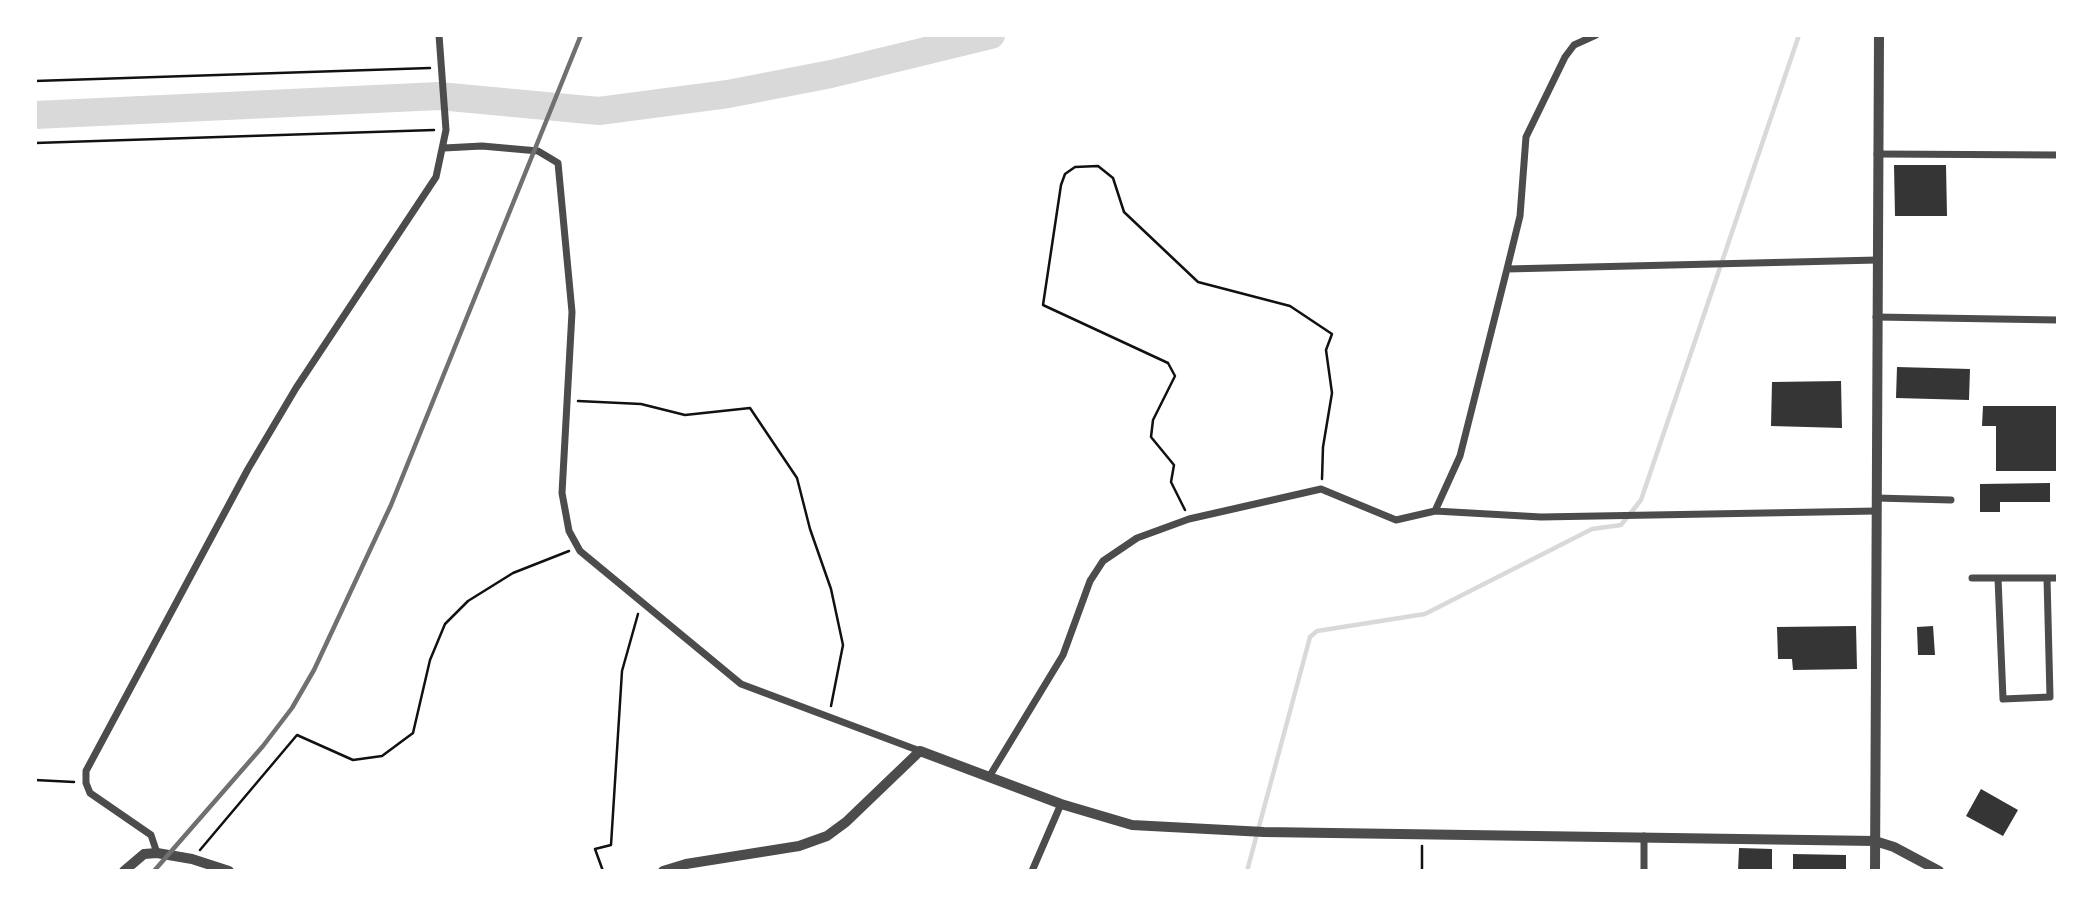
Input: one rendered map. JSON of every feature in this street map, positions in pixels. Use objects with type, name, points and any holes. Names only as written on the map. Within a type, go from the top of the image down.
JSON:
[{"type":"street","points":[[157,853],[151,835],[90,793],[86,783],[86,771],[248,469],[296,388],[436,177],[446,130],[439,35]]},
{"type":"street","points":[[1435,511],[1460,456],[1507,269],[1520,216],[1527,138],[1565,57],[1574,46],[1596,35]]},
{"type":"street","points":[[1875,871],[1879,35]]},
{"type":"street","points":[[444,148],[482,146],[538,151],[558,163],[572,312],[562,493],[569,531],[578,547],[641,604],[741,684],[1061,804],[1132,825],[1259,831],[1875,841],[1894,847],[1939,871]]},
{"type":"street","points":[[1877,155],[2058,155]]},
{"type":"street","points":[[1507,269],[1877,260]]},
{"type":"street","points":[[1877,317],[2058,320]]},
{"type":"street","points":[[989,777],[1063,655],[1090,581],[1104,561],[1137,538],[1189,519],[1321,489],[1395,520],[1435,511],[1541,517],[1876,511]]},
{"type":"street","points":[[1876,498],[1951,500]]},
{"type":"street","points":[[1972,578],[2058,578]]},
{"type":"street","points":[[1998,578],[2003,699],[2050,696],[2047,578]]},
{"type":"street","points":[[663,871],[686,864],[799,846],[827,836],[846,822],[920,751]]},
{"type":"street","points":[[1032,871],[1061,804]]},
{"type":"street","points":[[1644,836],[1644,871]]},
{"type":"street","points":[[124,871],[144,854],[157,853],[192,859],[229,871]]},
{"type":"path","points":[[35,81],[441,68]]},
{"type":"path","points":[[35,143],[446,130]]},
{"type":"path","points":[[1189,519],[1171,482],[1174,464],[1151,437],[1153,420],[1175,376],[1168,363],[1043,306],[1061,185],[1065,174],[1075,167],[1098,166],[1113,178],[1124,212],[1198,282],[1290,306],[1332,334],[1326,350],[1332,393],[1323,447],[1321,489]]},
{"type":"path","points":[[568,400],[641,404],[685,415],[750,408],[797,478],[810,529],[831,589],[843,645],[829,718]]},
{"type":"path","points":[[192,859],[297,735],[353,760],[382,757],[413,733],[430,660],[445,624],[468,601],[513,573],[578,547]]},
{"type":"path","points":[[603,871],[595,849],[611,845],[622,671],[641,604]]},
{"type":"path","points":[[35,780],[86,783]]},
{"type":"path","points":[[1422,833],[1422,871]]},
{"type":"building","points":[[1894,165],[1946,165],[1947,216],[1895,216]]},
{"type":"building","points":[[1897,367],[1970,369],[1969,400],[1896,398]]},
{"type":"building","points":[[1841,381],[1842,428],[1771,426],[1772,382]]},
{"type":"building","points":[[1983,406],[2058,406],[2058,471],[1996,471],[1996,426],[1982,426]]},
{"type":"building","points":[[2050,483],[2050,502],[2000,502],[2000,512],[1980,512],[1980,484]]},
{"type":"building","points":[[1856,626],[1857,669],[1793,670],[1792,659],[1778,659],[1777,627]]},
{"type":"building","points":[[1933,626],[1935,655],[1918,655],[1917,627]]},
{"type":"building","points":[[1981,789],[2018,810],[2003,836],[1966,816]]},
{"type":"building","points":[[1739,848],[1772,849],[1772,871],[1738,871]]},
{"type":"building","points":[[1793,854],[1846,855],[1846,871],[1793,871]]},
{"type":"waterway","points":[[35,115],[439,96],[599,111],[728,94],[831,74],[991,35]]},
{"type":"waterway","points":[[1247,871],[1310,637],[1317,631],[1425,614],[1592,529],[1621,525],[1641,500],[1799,35]]},
{"type":"railway","points":[[154,871],[263,746],[292,708],[314,670],[391,505],[581,35]]}]
